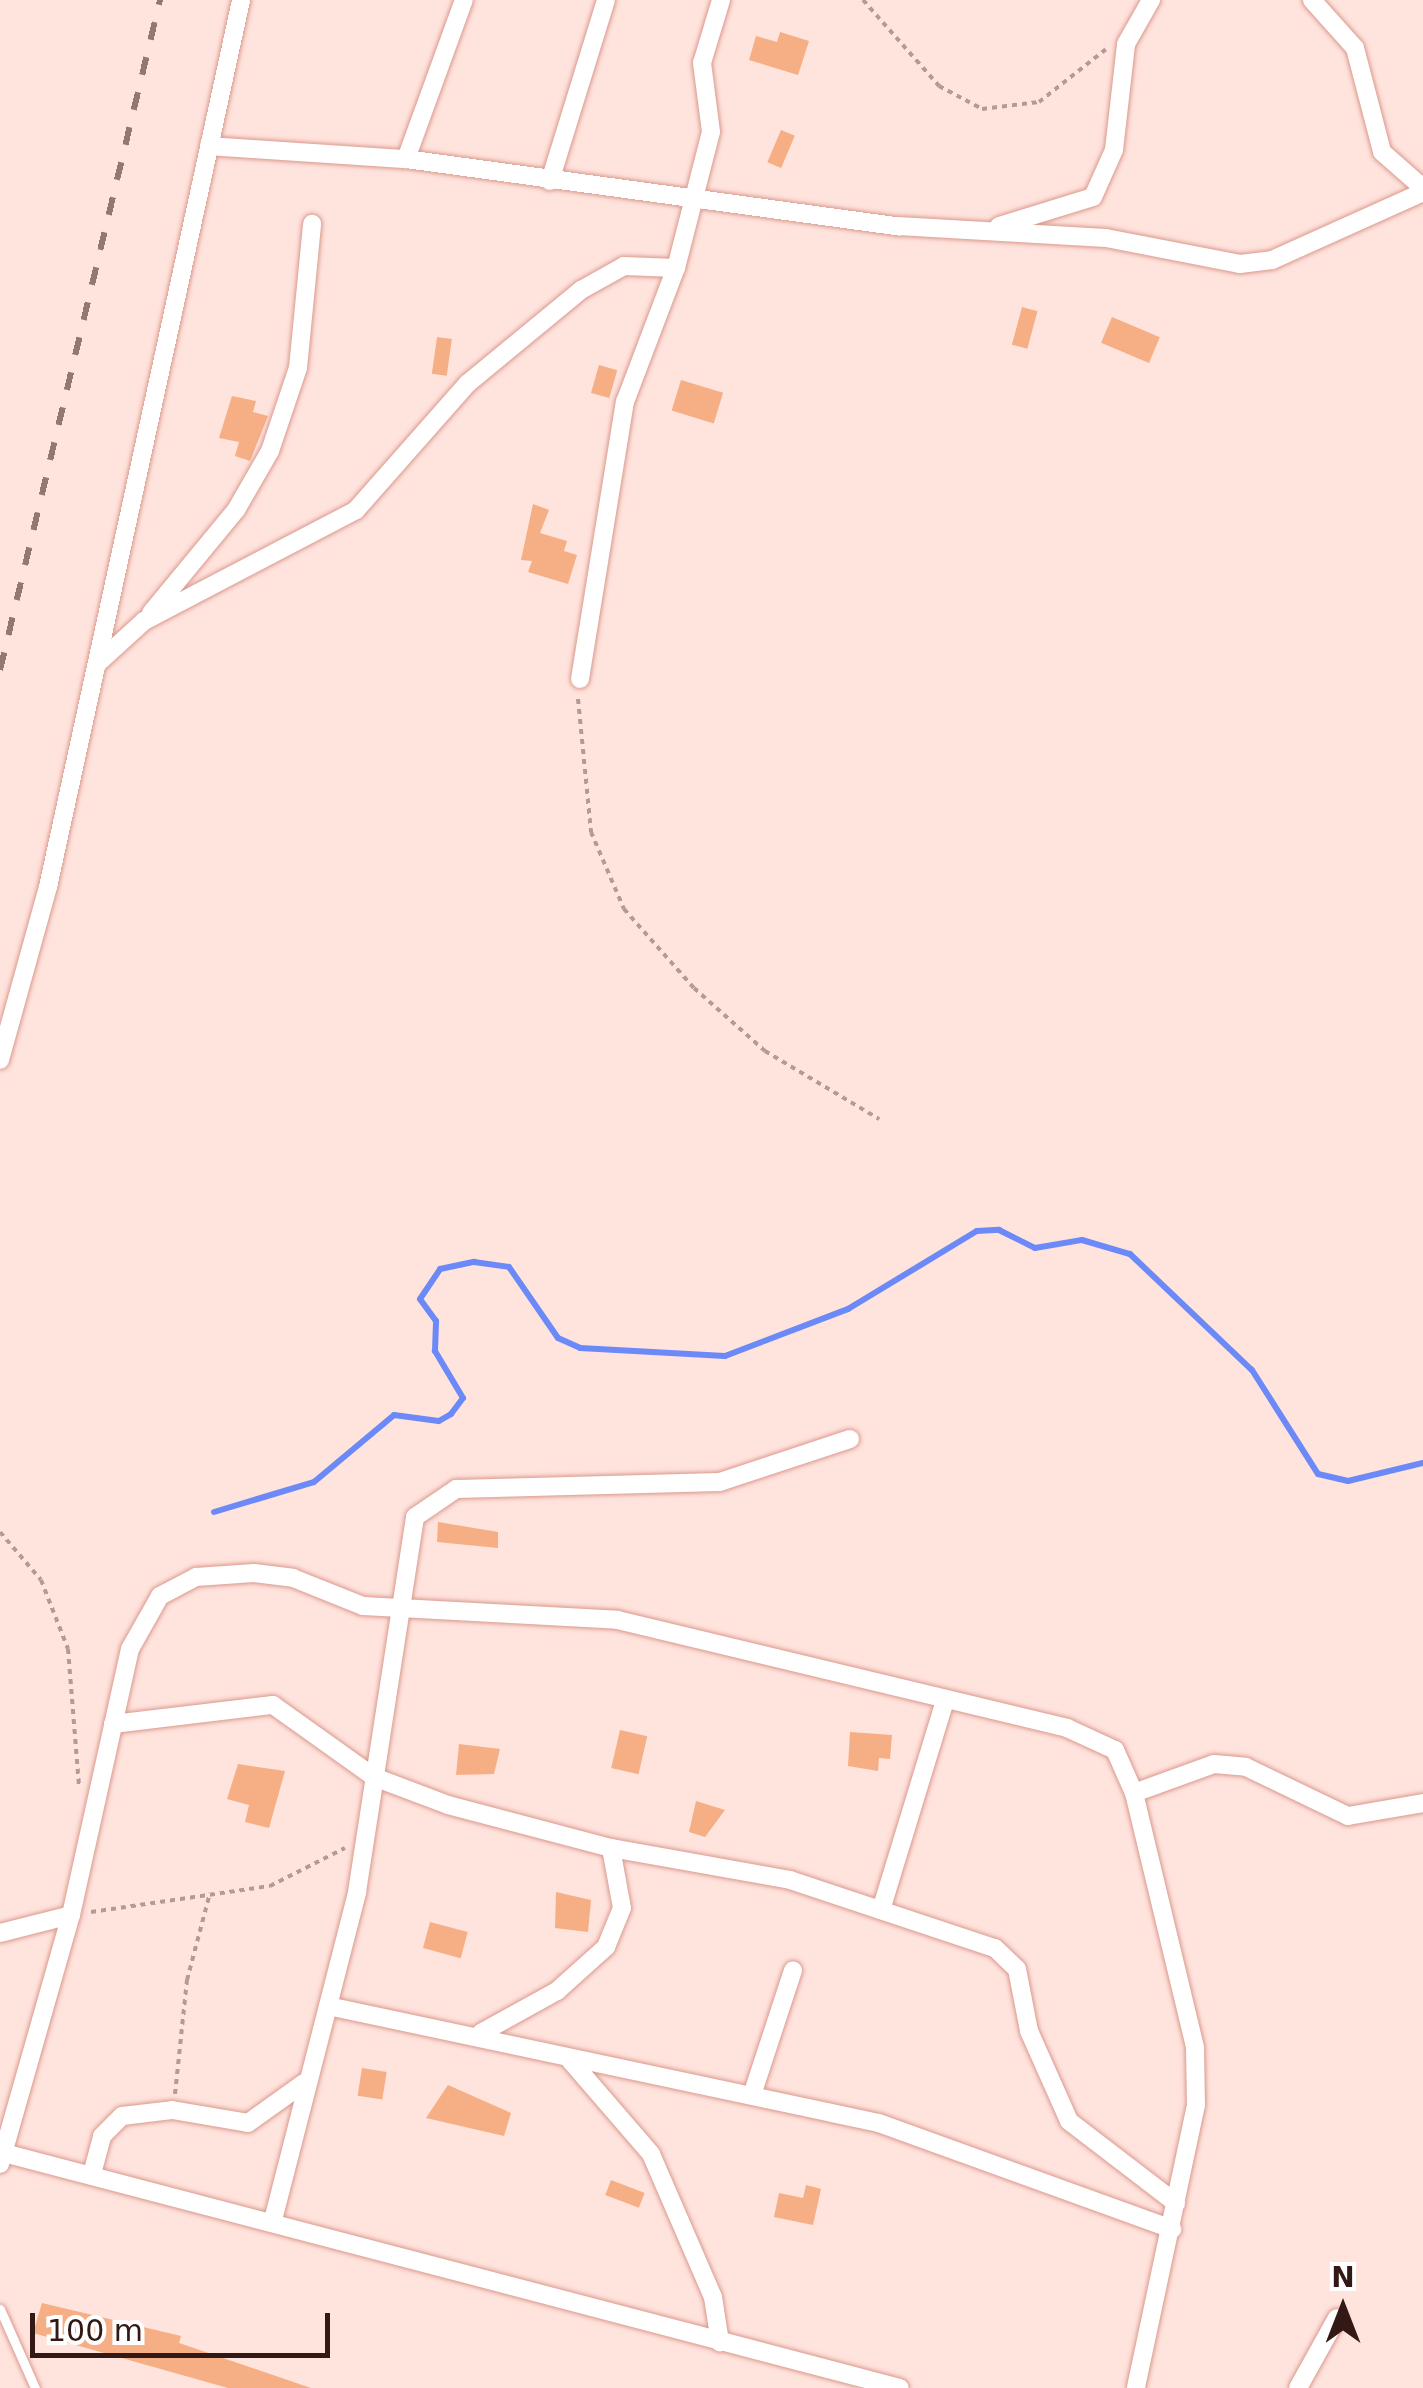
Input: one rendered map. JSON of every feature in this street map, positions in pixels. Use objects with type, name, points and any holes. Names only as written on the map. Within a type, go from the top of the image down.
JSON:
[{"type":"street","points":[[0,1060],[98,662],[242,0]]},
{"type":"street","points":[[406,159],[464,0]]},
{"type":"street","points":[[550,181],[606,0]]},
{"type":"street","points":[[580,679],[625,402],[676,268],[712,132],[704,47],[721,0]]},
{"type":"street","points":[[979,231],[1093,197],[1114,150],[1132,26],[1151,0]]},
{"type":"street","points":[[209,146],[406,159],[550,181],[979,231],[1106,238],[1240,264],[1272,260],[1423,190],[1382,152],[1354,48],[1312,0]]},
{"type":"street","points":[[98,662],[144,621],[236,510],[270,451],[298,368],[312,224]]},
{"type":"street","points":[[144,621],[356,510],[467,384],[581,290],[624,266],[676,268]]},
{"type":"street","points":[[273,2220],[368,1834],[416,1517],[456,1489],[720,1482],[850,1439]]},
{"type":"street","points":[[900,2388],[273,2220],[92,2174],[1,2156],[71,1915],[112,1724],[139,1622],[177,1584],[254,1573],[293,1578],[363,1606],[618,1620],[1096,1738],[1114,1750],[1134,1793],[1192,2022],[1196,2105],[1136,2388]]},
{"type":"street","points":[[881,1910],[945,1701]]},
{"type":"street","points":[[112,1724],[273,1706],[374,1777],[612,1848],[790,1880],[1008,1958],[1028,2031],[1068,2121],[1176,2202]]},
{"type":"street","points":[[1134,1793],[1214,1764],[1246,1767],[1348,1816],[1423,1803]]},
{"type":"street","points":[[482,2033],[557,1991],[606,1947],[622,1908],[612,1848]]},
{"type":"street","points":[[0,1933],[71,1915]]},
{"type":"street","points":[[753,2092],[793,1970]]},
{"type":"street","points":[[328,2006],[482,2033],[570,2060],[753,2092],[879,2123],[1172,2229]]},
{"type":"street","points":[[570,2060],[651,2154],[714,2297],[720,2342]]},
{"type":"street","points":[[92,2174],[110,2125],[138,2111],[172,2110],[248,2123],[304,2083]]},
{"type":"street","points":[[1298,2388],[1336,2318]]},
{"type":"lane","points":[[0,2310],[36,2388]]},
{"type":"path","points":[[864,0],[939,86],[982,109],[1039,102],[1132,26]]},
{"type":"path","points":[[580,679],[583,791],[624,909],[694,988],[765,1051],[879,1119]]},
{"type":"path","points":[[0,1532],[41,1580],[68,1649],[81,1801]]},
{"type":"path","points":[[71,1915],[299,1875],[368,1834]]},
{"type":"path","points":[[172,2110],[187,1980],[210,1893]]},
{"type":"building","points":[[780,32],[809,41],[798,75],[749,60],[756,36],[777,42]]},
{"type":"building","points":[[781,130],[795,136],[781,168],[767,162]]},
{"type":"building","points":[[1022,307],[1037,311],[1027,349],[1012,345]]},
{"type":"building","points":[[1112,317],[1160,337],[1149,363],[1101,343]]},
{"type":"building","points":[[437,337],[452,339],[447,376],[432,374]]},
{"type":"building","points":[[599,365],[617,370],[609,398],[591,393]]},
{"type":"building","points":[[681,380],[723,393],[714,423],[672,411]]},
{"type":"building","points":[[232,396],[256,401],[253,412],[268,416],[250,461],[235,456],[239,442],[219,438]]},
{"type":"building","points":[[533,504],[549,510],[540,533],[567,541],[564,551],[577,555],[568,584],[528,572],[532,561],[521,560]]},
{"type":"building","points":[[438,1522],[498,1532],[498,1548],[437,1542]]},
{"type":"building","points":[[620,1730],[647,1736],[639,1774],[611,1768]]},
{"type":"building","points":[[850,1732],[892,1735],[890,1759],[879,1758],[878,1771],[848,1766]]},
{"type":"building","points":[[459,1744],[500,1749],[494,1774],[456,1775]]},
{"type":"building","points":[[238,1764],[285,1771],[269,1828],[245,1822],[249,1805],[227,1799]]},
{"type":"building","points":[[696,1801],[725,1810],[705,1837],[689,1832]]},
{"type":"building","points":[[556,1892],[591,1900],[588,1932],[555,1928]]},
{"type":"building","points":[[430,1922],[468,1932],[461,1958],[423,1948]]},
{"type":"building","points":[[362,2068],[387,2072],[382,2100],[358,2096]]},
{"type":"building","points":[[448,2085],[511,2113],[504,2136],[426,2118]]},
{"type":"building","points":[[611,2180],[645,2193],[639,2208],[605,2195]]},
{"type":"building","points":[[806,2185],[821,2189],[813,2225],[774,2217],[779,2193],[803,2198]]},
{"type":"building","points":[[42,2303],[181,2336],[179,2343],[311,2388],[228,2388],[33,2333]]},
{"type":"waterway","points":[[214,1512],[314,1482],[394,1415],[439,1421],[451,1414],[463,1398],[435,1351],[436,1321],[420,1299],[440,1269],[474,1262],[509,1267],[558,1338],[580,1348],[725,1356],[848,1309],[977,1231],[999,1230],[1035,1248],[1082,1240],[1130,1254],[1252,1370],[1318,1474],[1348,1481],[1423,1463]]},
{"type":"railway","points":[[0,670],[160,0]]}]
